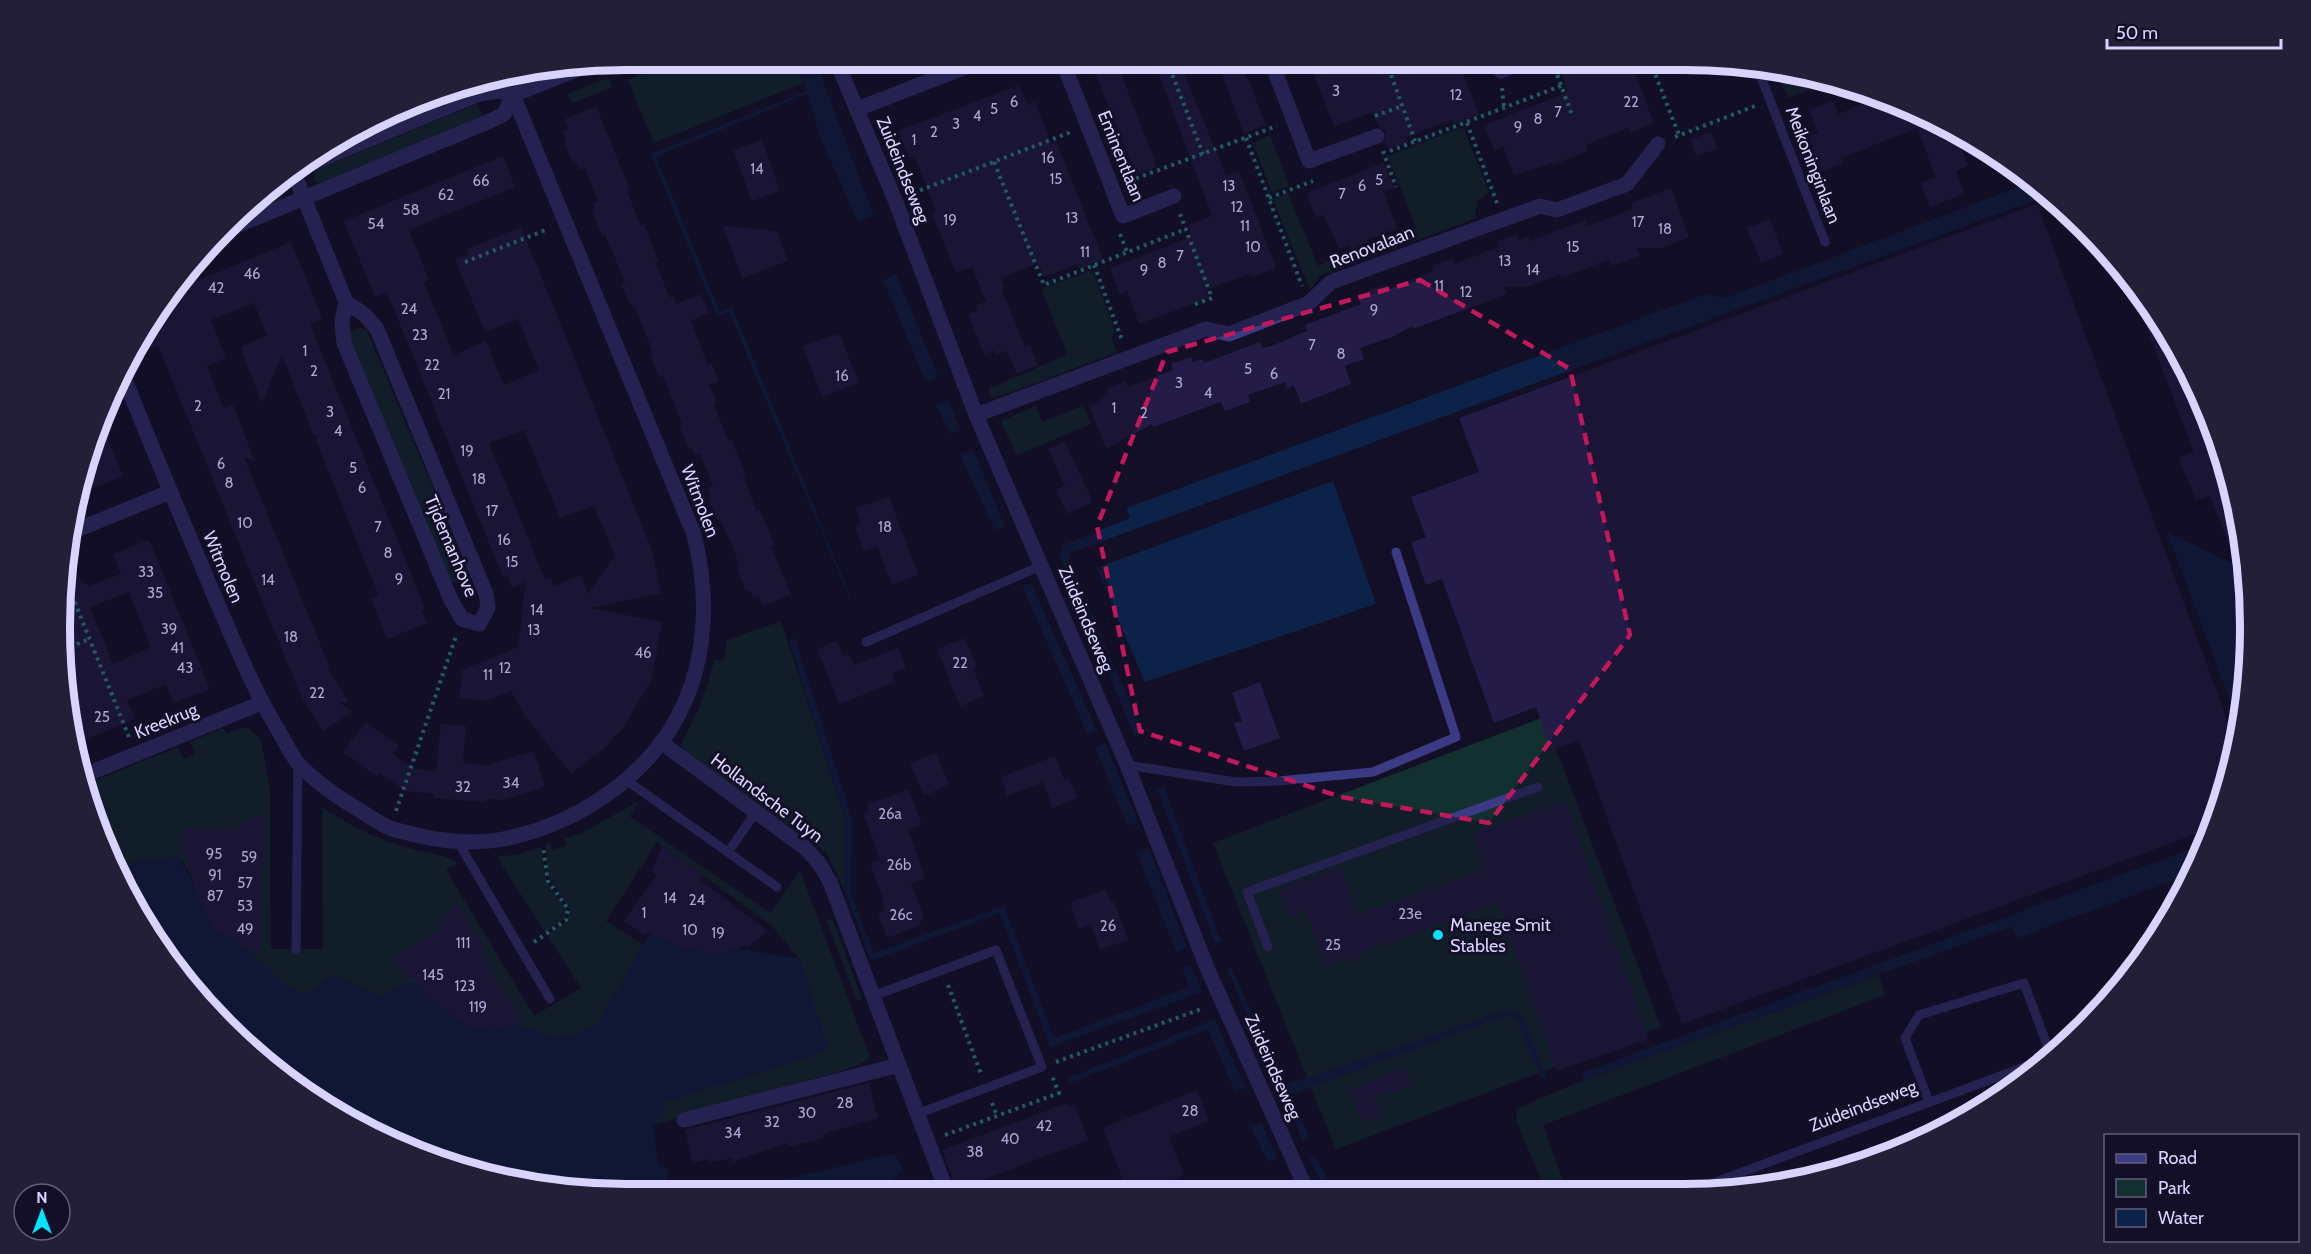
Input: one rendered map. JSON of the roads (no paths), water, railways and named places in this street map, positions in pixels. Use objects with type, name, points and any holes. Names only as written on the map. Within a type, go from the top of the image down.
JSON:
[{"type":"street","name":"Zuideindseweg","points":[[840,70],[895,200],[976,415],[1128,765],[1222,1002],[1304,1184]]},
{"type":"street","points":[[857,109],[958,70]]},
{"type":"street","name":"Eminentlaan","points":[[1066,70],[1123,216],[1174,196]]},
{"type":"street","points":[[1274,70],[1309,161],[1377,136]]},
{"type":"street","points":[[333,155],[479,94],[498,91],[513,95],[566,74]]},
{"type":"street","points":[[245,223],[490,121],[504,114],[513,95]]},
{"type":"street","name":"Witmolen","points":[[127,384],[170,492],[261,704],[298,763],[338,796],[390,828],[458,842],[502,840],[541,829],[596,801],[626,780],[662,743],[686,700],[696,669],[703,625],[703,583],[699,553],[693,532],[513,95]]},
{"type":"street","name":"Renovalaan","points":[[976,415],[1206,329],[1229,334],[1309,303],[1331,282],[1539,206],[1557,210],[1627,184],[1658,144]]},
{"type":"street","name":"Tijdemanhove","points":[[296,179],[346,302],[365,315],[377,329],[486,594],[488,608],[479,624],[462,619],[451,600],[344,343],[342,321],[346,302]]},
{"type":"street","points":[[79,529],[170,492]]},
{"type":"street","name":"Kreekrug","points":[[90,773],[261,704]]},
{"type":"street","name":"Hollandsche Tuyn","points":[[662,743],[805,848],[819,863],[830,882],[928,1142],[940,1184]]},
{"type":"street","points":[[684,1120],[899,1065]]},
{"type":"lane","name":"Meikoninginlaan","points":[[1760,76],[1825,242]]},
{"type":"lane","points":[[1128,765],[1236,782],[1279,781],[1373,772],[1456,737],[1396,552]]},
{"type":"lane","points":[[866,642],[1042,566]]},
{"type":"lane","points":[[296,949],[298,763]]},
{"type":"lane","points":[[626,780],[777,887]]},
{"type":"lane","points":[[1268,946],[1246,892],[1538,787]]},
{"type":"lane","points":[[728,852],[756,812]]},
{"type":"lane","points":[[458,842],[550,999]]},
{"type":"lane","points":[[873,996],[996,950],[1042,1067],[917,1114]]},
{"type":"lane","points":[[1929,1102],[1905,1038],[1919,1015],[2024,983],[2048,1048]]},
{"type":"lane","name":"Zuideindseweg","points":[[1714,1182],[2026,1066]]},
{"type":"water","points":[[799,70],[819,70],[874,216],[858,222],[821,139],[807,94],[656,157],[720,312],[732,307],[851,597],[849,598],[729,312],[717,317],[651,154],[806,91]]},
{"type":"water","points":[[2023,185],[2039,199],[1070,553],[1069,559],[1143,733],[1135,737],[1060,557],[1061,546],[1130,518],[1126,508],[1709,293],[1720,298],[1728,297]]},
{"type":"water","points":[[896,274],[938,376],[926,382],[883,280]]},
{"type":"water","points":[[948,400],[961,430],[950,434],[936,405]]},
{"type":"water","points":[[973,449],[1005,527],[995,530],[960,455]]},
{"type":"water","points":[[1333,481],[1376,604],[1145,682],[1096,568]]},
{"type":"water","points":[[2167,532],[2233,564],[2238,578],[2240,627],[2234,712]]},
{"type":"water","points":[[1031,583],[1097,731],[1088,735],[1022,586]]},
{"type":"water","points":[[795,638],[852,819],[851,894],[874,953],[1004,906],[1054,1038],[1190,987],[1182,969],[1191,965],[1202,992],[1050,1047],[1000,913],[871,961],[844,889],[845,820],[789,640]]},
{"type":"water","points":[[1105,743],[1138,821],[1128,826],[1095,748]]},
{"type":"water","points":[[1164,787],[1221,941],[1215,943],[1157,789]]},
{"type":"water","points":[[1149,848],[1187,948],[1176,952],[1137,853]]},
{"type":"water","points":[[2194,848],[2180,878],[2017,938],[2011,927],[1584,1080],[1581,1073]]},
{"type":"water","points":[[179,857],[213,920],[266,966],[284,985],[306,995],[332,975],[380,996],[413,982],[553,1038],[574,1036],[597,1025],[650,933],[800,959],[828,1046],[816,1054],[666,1102],[653,1125],[658,1164],[668,1168],[666,1184],[554,1179],[483,1165],[414,1141],[349,1109],[288,1069],[233,1021],[185,966],[145,905],[124,865],[144,860]]},
{"type":"water","points":[[1231,968],[1287,1084],[1509,1009],[1522,1016],[1547,1078],[1542,1080],[1516,1020],[1507,1015],[1291,1095],[1309,1138],[1303,1141],[1227,969]]},
{"type":"water","points":[[1215,1019],[1245,1088],[1235,1092],[1208,1029],[1070,1083],[1068,1078]]},
{"type":"water","points":[[1261,1123],[1277,1158],[1268,1162],[1251,1128]]},
{"type":"water","points":[[889,1154],[896,1156],[903,1170],[887,1184],[767,1184]]},
{"type":"water","points":[[1316,1156],[1330,1184],[1322,1184],[1309,1158]]},
{"type":"place","name":"Manege Smit Stables","points":[[1438,935]]}]
